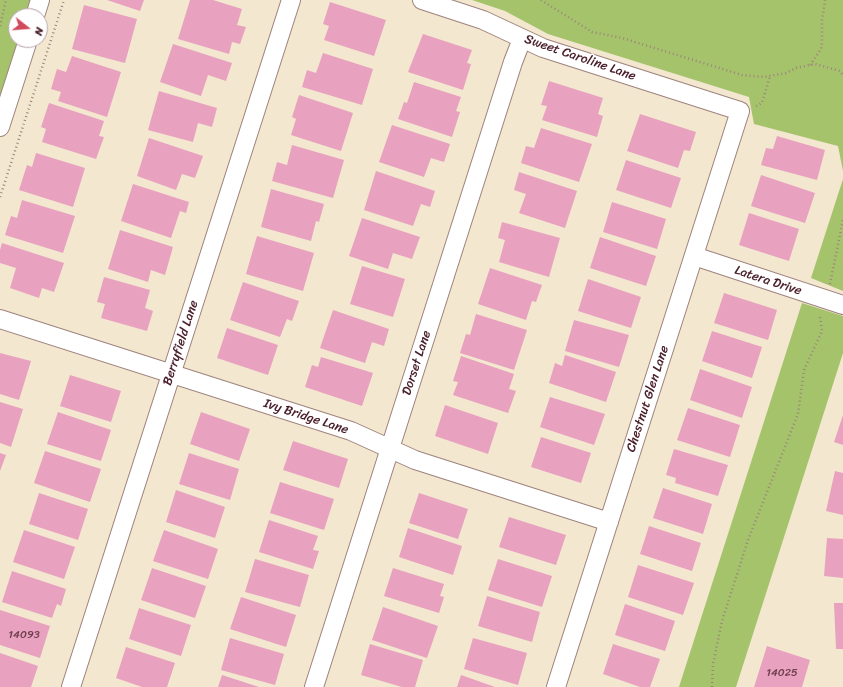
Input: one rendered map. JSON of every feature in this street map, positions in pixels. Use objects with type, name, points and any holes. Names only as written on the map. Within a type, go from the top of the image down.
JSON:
[{"type":"street","name":"Berryfield Lane","points":[[71,687],[291,0]]},
{"type":"street","name":"Sweet Caroline Lane","points":[[422,0],[483,20],[543,48],[740,112]]},
{"type":"street","name":"Dorset Lane","points":[[314,687],[513,62],[522,39]]},
{"type":"street","points":[[0,127],[25,48]]},
{"type":"street","name":"Chestnut Glen Lane","points":[[556,687],[740,112]]},
{"type":"street","name":"Latera Drive","points":[[694,256],[843,305]]},
{"type":"street","name":"Ivy Bridge Lane","points":[[0,319],[351,431],[415,460],[609,522]]},
{"type":"path","points":[[0,26],[6,0]]},
{"type":"path","points":[[0,197],[64,0]]},
{"type":"path","points":[[541,0],[592,32],[622,38],[742,75],[770,76],[786,73],[796,68],[815,64],[840,71],[843,75]]},
{"type":"path","points":[[810,65],[821,49],[822,20],[825,0]]},
{"type":"path","points":[[740,112],[762,103],[770,76]]},
{"type":"path","points":[[712,687],[713,664],[722,621],[748,540],[798,414],[804,370],[822,331],[820,315],[833,272],[837,241],[843,220]]},
{"type":"green space","points":[[0,0],[31,0],[28,8],[8,8],[8,48],[15,48],[0,96]]},
{"type":"green space","points":[[472,0],[843,0],[843,171],[838,146],[754,124],[749,97],[548,34],[505,11]]},
{"type":"green space","points":[[843,179],[843,291],[811,278]]},
{"type":"green space","points":[[802,303],[843,316],[843,353],[736,687],[679,687]]},
{"type":"building","points":[[107,0],[144,0],[140,11]]},
{"type":"building","points":[[190,0],[213,0],[242,9],[237,25],[246,27],[240,44],[232,42],[229,54],[178,39]]},
{"type":"building","points":[[330,2],[386,20],[374,56],[324,40],[329,26],[323,24]]},
{"type":"building","points":[[84,5],[137,19],[125,63],[72,49]]},
{"type":"building","points":[[423,34],[472,50],[467,63],[471,64],[463,90],[408,72]]},
{"type":"building","points":[[173,44],[232,63],[226,81],[208,75],[201,96],[160,82]]},
{"type":"building","points":[[323,53],[373,69],[362,105],[302,87],[307,70],[316,73]]},
{"type":"building","points":[[72,56],[121,72],[107,117],[58,101],[61,92],[51,89],[57,69],[66,72]]},
{"type":"building","points":[[549,81],[603,98],[598,114],[603,116],[597,137],[542,120],[547,106],[541,105]]},
{"type":"building","points":[[414,82],[461,97],[456,111],[460,112],[452,137],[398,119],[404,102],[407,103]]},
{"type":"building","points":[[159,91],[217,108],[212,127],[198,123],[193,142],[148,130]]},
{"type":"building","points":[[299,95],[353,113],[341,151],[291,135],[296,119],[292,117]]},
{"type":"building","points":[[49,103],[104,121],[99,136],[104,137],[96,159],[42,142],[46,129],[41,127]]},
{"type":"building","points":[[640,114],[696,132],[690,151],[684,150],[678,168],[627,151]]},
{"type":"building","points":[[392,125],[450,144],[444,162],[431,158],[424,177],[379,162]]},
{"type":"building","points":[[541,128],[592,144],[579,182],[521,163],[526,146],[534,148]]},
{"type":"building","points":[[777,136],[825,150],[817,180],[761,165],[766,148],[773,149]]},
{"type":"building","points":[[149,138],[203,156],[195,178],[182,174],[176,190],[137,176]]},
{"type":"building","points":[[292,145],[344,160],[333,198],[272,181],[277,162],[287,165]]},
{"type":"building","points":[[36,153],[85,168],[73,207],[19,190],[27,165],[32,167]]},
{"type":"building","points":[[626,160],[681,178],[671,208],[616,190]]},
{"type":"building","points":[[376,171],[435,191],[430,207],[421,204],[413,226],[364,210]]},
{"type":"building","points":[[519,172],[577,191],[565,228],[519,213],[526,194],[514,190]]},
{"type":"building","points":[[761,175],[815,193],[805,223],[751,206]]},
{"type":"building","points":[[133,184],[189,202],[186,213],[180,211],[171,238],[121,221]]},
{"type":"building","points":[[271,189],[324,204],[319,222],[316,221],[311,241],[261,227]]},
{"type":"building","points":[[22,200],[75,216],[63,253],[5,235],[11,216],[17,218]]},
{"type":"building","points":[[612,202],[666,219],[657,249],[603,232]]},
{"type":"building","points":[[749,213],[799,229],[789,261],[739,245]]},
{"type":"building","points":[[362,218],[420,237],[412,259],[393,253],[388,269],[349,256]]},
{"type":"building","points":[[502,222],[560,238],[549,277],[499,262],[505,240],[498,238]]},
{"type":"building","points":[[120,230],[173,247],[165,275],[151,270],[148,282],[108,269]]},
{"type":"building","points":[[257,236],[314,253],[303,291],[246,274]]},
{"type":"building","points":[[600,237],[656,256],[646,286],[590,268]]},
{"type":"building","points":[[2,243],[64,263],[54,292],[42,288],[39,298],[10,288],[16,268],[0,263],[0,250]]},
{"type":"building","points":[[362,266],[405,279],[393,317],[350,304]]},
{"type":"building","points":[[490,268],[542,285],[536,302],[532,301],[526,320],[478,304]]},
{"type":"building","points":[[104,277],[150,290],[145,308],[153,311],[147,331],[101,318],[105,304],[97,302]]},
{"type":"building","points":[[588,279],[641,297],[631,328],[578,311]]},
{"type":"building","points":[[243,282],[299,301],[292,321],[287,319],[280,337],[230,320]]},
{"type":"building","points":[[724,293],[777,310],[768,340],[714,323]]},
{"type":"building","points":[[333,310],[389,329],[384,346],[372,342],[365,363],[320,348]]},
{"type":"building","points":[[476,314],[527,330],[514,370],[460,353],[466,334],[470,335]]},
{"type":"building","points":[[574,320],[629,335],[619,367],[565,351]]},
{"type":"building","points":[[227,328],[278,345],[268,375],[217,358]]},
{"type":"building","points":[[712,331],[762,347],[752,378],[702,361]]},
{"type":"building","points":[[0,353],[31,361],[19,400],[0,394]]},
{"type":"building","points":[[565,355],[616,372],[606,402],[549,383],[555,363],[562,366]]},
{"type":"building","points":[[461,356],[514,374],[509,389],[516,391],[508,413],[453,395],[458,382],[453,381]]},
{"type":"building","points":[[321,357],[373,373],[362,406],[305,387],[312,365],[318,367]]},
{"type":"building","points":[[700,369],[752,387],[742,418],[690,400]]},
{"type":"building","points":[[70,375],[121,391],[111,422],[60,406]]},
{"type":"building","points":[[550,397],[605,414],[594,445],[540,427]]},
{"type":"building","points":[[0,402],[23,409],[11,447],[0,443]]},
{"type":"building","points":[[445,405],[498,423],[488,454],[435,436]]},
{"type":"building","points":[[688,408],[740,425],[730,457],[677,440]]},
{"type":"building","points":[[58,412],[111,430],[101,461],[47,444]]},
{"type":"building","points":[[201,412],[250,429],[239,461],[190,444]]},
{"type":"building","points":[[843,415],[843,445],[834,442]]},
{"type":"building","points":[[541,437],[591,453],[581,483],[531,467]]},
{"type":"building","points":[[293,441],[348,459],[339,488],[283,470]]},
{"type":"building","points":[[674,449],[728,465],[718,496],[675,483],[676,478],[666,475]]},
{"type":"building","points":[[45,451],[101,469],[90,502],[34,483]]},
{"type":"building","points":[[0,453],[6,455],[0,471]]},
{"type":"building","points":[[189,453],[239,469],[230,500],[179,484]]},
{"type":"building","points":[[835,471],[843,473],[843,515],[826,511]]},
{"type":"building","points":[[280,482],[334,499],[324,530],[270,513]]},
{"type":"building","points":[[663,488],[712,504],[703,534],[653,518]]},
{"type":"building","points":[[176,490],[225,507],[215,538],[166,522]]},
{"type":"building","points":[[39,493],[88,509],[78,540],[29,524]]},
{"type":"building","points":[[419,493],[468,509],[458,539],[409,523]]},
{"type":"building","points":[[509,517],[566,535],[556,565],[499,547]]},
{"type":"building","points":[[269,520],[318,536],[313,550],[319,551],[313,569],[259,552]]},
{"type":"building","points":[[649,526],[701,543],[692,571],[640,554]]},
{"type":"building","points":[[408,528],[462,546],[453,575],[399,557]]},
{"type":"building","points":[[24,530],[75,547],[64,579],[13,562]]},
{"type":"building","points":[[164,530],[218,549],[208,579],[153,561]]},
{"type":"building","points":[[827,538],[843,539],[843,578],[824,576]]},
{"type":"building","points":[[255,559],[309,575],[300,607],[245,592]]},
{"type":"building","points":[[498,559],[552,576],[542,607],[488,590]]},
{"type":"building","points":[[638,565],[694,583],[683,615],[628,597]]},
{"type":"building","points":[[152,568],[206,586],[195,618],[141,600]]},
{"type":"building","points":[[393,568],[444,584],[440,596],[444,597],[439,613],[384,596]]},
{"type":"building","points":[[12,571],[66,589],[61,606],[57,604],[52,618],[2,602]]},
{"type":"building","points":[[487,596],[540,612],[532,642],[478,626]]},
{"type":"building","points":[[241,597],[296,615],[286,647],[230,629]]},
{"type":"building","points":[[834,603],[843,603],[843,649],[836,649]]},
{"type":"building","points":[[625,604],[675,621],[665,651],[615,635]]},
{"type":"building","points":[[383,607],[438,626],[427,658],[372,640]]},
{"type":"building","points":[[139,608],[191,625],[181,656],[129,639]]},
{"type":"building","points":[[0,610],[50,626],[40,658],[0,645]]},
{"type":"building","points":[[230,638],[284,654],[275,685],[221,670]]},
{"type":"building","points":[[473,638],[527,653],[518,685],[464,669]]},
{"type":"building","points":[[370,644],[423,660],[415,687],[402,687],[361,675]]},
{"type":"building","points":[[613,644],[660,659],[650,687],[640,687],[603,674]]},
{"type":"building","points":[[767,646],[810,660],[802,687],[754,687]]},
{"type":"building","points":[[126,647],[175,663],[167,687],[142,687],[116,678]]},
{"type":"building","points":[[0,653],[38,666],[31,687],[0,687]]},
{"type":"building","points":[[222,675],[259,687],[218,687]]},
{"type":"building","points":[[461,675],[495,687],[457,687]]}]
